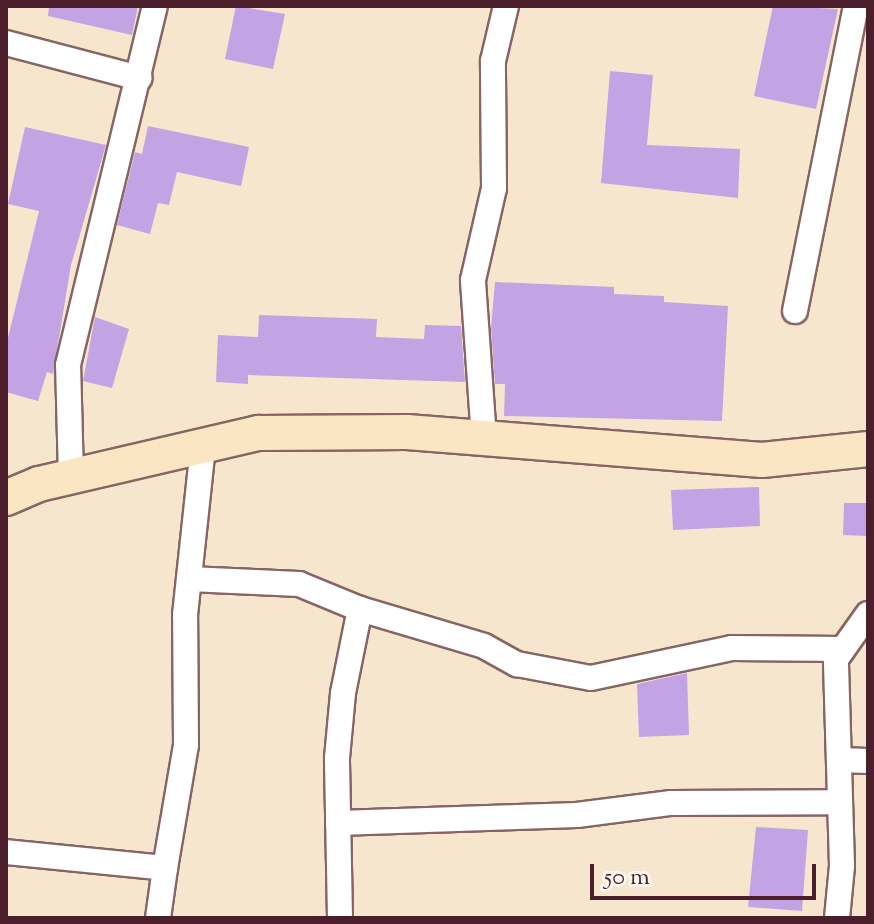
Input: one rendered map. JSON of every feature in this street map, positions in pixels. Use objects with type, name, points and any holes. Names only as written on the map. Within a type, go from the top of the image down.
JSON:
[{"type":"street","points":[[71,477],[68,365],[155,6]]},
{"type":"street","points":[[484,439],[473,280],[494,188],[493,61],[506,6]]},
{"type":"street","points":[[795,311],[856,6]]},
{"type":"street","points":[[6,43],[139,78]]},
{"type":"street","points":[[6,498],[71,477],[259,433],[407,432],[762,460],[868,449]]},
{"type":"street","points":[[158,918],[186,745],[189,579],[203,446]]},
{"type":"street","points":[[189,579],[299,584],[360,609],[484,646],[517,664],[591,678],[732,648],[843,649]]},
{"type":"street","points":[[340,918],[338,823],[343,693],[360,609]]},
{"type":"street","points":[[837,918],[840,802],[836,659],[868,614]]},
{"type":"street","points":[[839,760],[868,761]]},
{"type":"street","points":[[338,823],[577,815],[671,803],[840,802]]},
{"type":"street","points":[[6,852],[165,868]]},
{"type":"building","points":[[49,6],[138,6],[132,35],[48,16]]},
{"type":"building","points":[[236,6],[285,14],[273,69],[225,59]]},
{"type":"building","points":[[773,6],[838,9],[816,109],[754,96]]},
{"type":"building","points":[[610,71],[653,75],[647,145],[740,149],[738,198],[601,183]]},
{"type":"building","points":[[148,126],[249,147],[241,186],[177,172],[169,205],[158,203],[150,234],[117,225],[135,152],[142,154]]},
{"type":"building","points":[[25,127],[106,145],[71,265],[53,374],[47,372],[38,401],[6,392],[6,346],[39,211],[8,204]]},
{"type":"building","points":[[495,282],[614,287],[614,294],[664,296],[664,302],[728,306],[722,421],[504,416],[505,384],[495,384],[491,328]]},
{"type":"building","points":[[259,315],[377,319],[376,337],[424,339],[425,325],[461,326],[465,382],[248,375],[248,384],[216,382],[218,335],[258,337]]},
{"type":"building","points":[[95,317],[129,329],[112,388],[83,381]]},
{"type":"building","points":[[759,487],[760,526],[673,530],[671,490]]},
{"type":"building","points":[[844,503],[868,503],[868,536],[843,535]]},
{"type":"building","points":[[687,673],[689,735],[639,737],[637,684]]},
{"type":"building","points":[[756,827],[808,830],[802,911],[748,907]]}]
